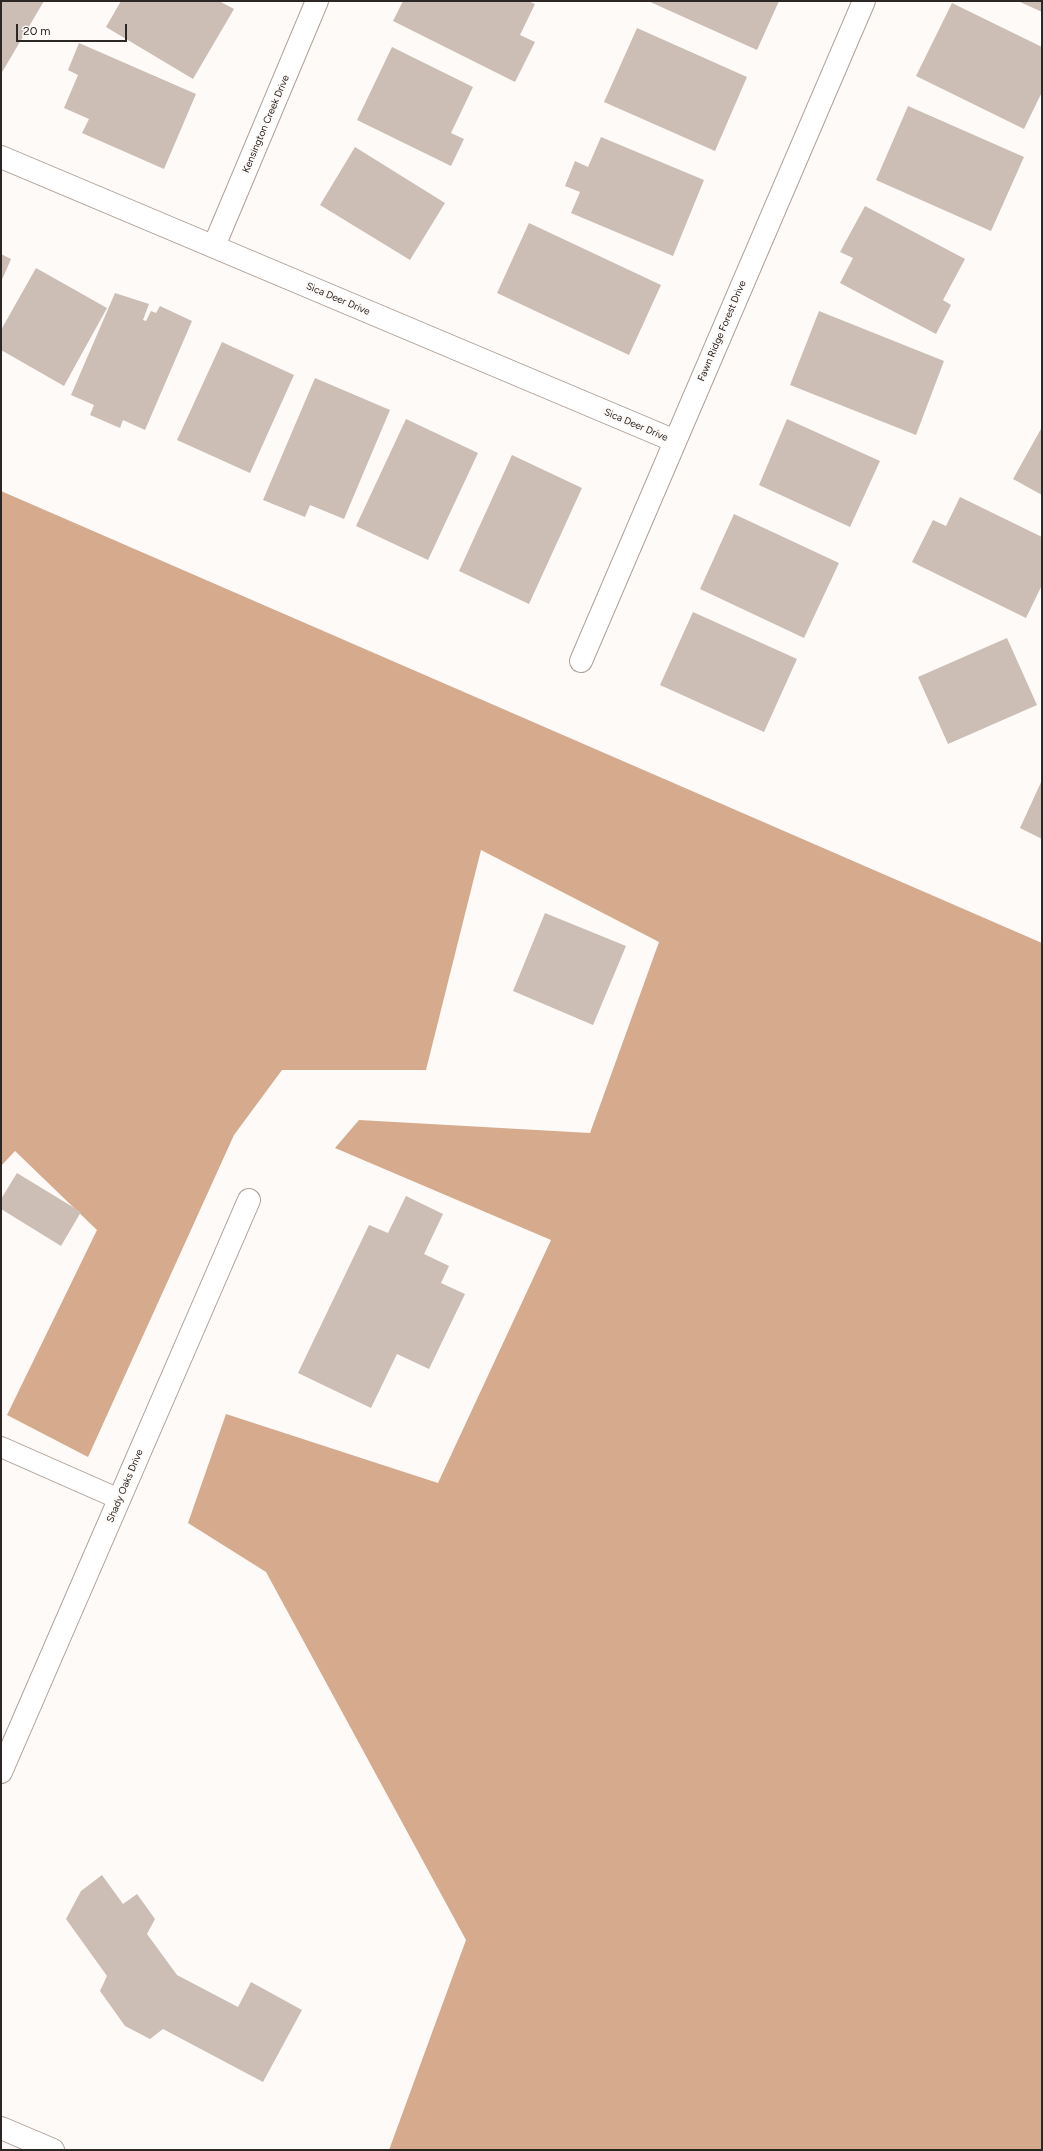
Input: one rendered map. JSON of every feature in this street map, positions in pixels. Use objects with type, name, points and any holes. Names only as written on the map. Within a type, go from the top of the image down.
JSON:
[{"type":"street","name":"Kensington Creek Drive","points":[[214,246],[317,1]]},
{"type":"street","name":"Fawn Ridge Forest Drive","points":[[581,661],[864,1]]},
{"type":"street","name":"Sica Deer Drive","points":[[1,157],[675,441]]},
{"type":"street","name":"Shady Oaks Drive","points":[[1,1772],[249,1200]]},
{"type":"street","points":[[1,2128],[53,2150]]},
{"type":"lane","points":[[1,1447],[119,1499]]},
{"type":"shaded area","points":[[1,491],[1042,943],[1042,2150],[389,2150],[466,1940],[266,1572],[188,1523],[226,1414],[438,1483],[551,1240],[335,1148],[359,1120],[590,1133],[659,942],[481,850],[426,1070],[282,1070],[234,1135],[88,1457],[7,1415],[97,1230],[15,1151],[1,1166]]},
{"type":"building","points":[[1,1],[44,1],[1,74]]},
{"type":"building","points":[[121,1],[219,1],[234,9],[193,79],[106,27]]},
{"type":"building","points":[[403,1],[528,1],[535,4],[520,35],[535,42],[515,82],[393,21]]},
{"type":"building","points":[[648,1],[779,1],[757,50]]},
{"type":"building","points":[[1018,1],[1042,1],[1042,12]]},
{"type":"building","points":[[952,3],[1042,47],[1042,92],[1024,129],[916,76]]},
{"type":"building","points":[[637,28],[747,77],[715,151],[604,102]]},
{"type":"building","points":[[79,43],[196,94],[164,169],[82,133],[89,119],[64,108],[78,75],[68,70]]},
{"type":"building","points":[[392,47],[473,87],[451,133],[464,139],[451,166],[357,120]]},
{"type":"building","points":[[908,106],[1024,157],[991,231],[876,180]]},
{"type":"building","points":[[601,137],[704,180],[673,256],[571,213],[580,192],[565,186],[575,161],[588,167]]},
{"type":"building","points":[[355,147],[445,203],[410,260],[320,205]]},
{"type":"building","points":[[865,206],[965,259],[943,300],[951,305],[936,334],[840,283],[853,258],[840,252]]},
{"type":"building","points":[[529,223],[661,285],[629,355],[497,293]]},
{"type":"building","points":[[1,254],[11,259],[1,282]]},
{"type":"building","points":[[36,268],[107,308],[64,386],[1,350],[1,330]]},
{"type":"building","points":[[115,293],[149,304],[143,320],[146,321],[151,311],[156,313],[160,306],[192,321],[145,430],[123,420],[120,428],[90,415],[94,405],[71,395]]},
{"type":"building","points":[[819,311],[944,361],[916,435],[790,385]]},
{"type":"building","points":[[222,342],[294,375],[250,473],[177,440]]},
{"type":"building","points":[[315,378],[390,410],[344,519],[310,505],[305,517],[263,500]]},
{"type":"building","points":[[406,419],[478,453],[428,560],[356,526]]},
{"type":"building","points":[[787,419],[880,461],[850,527],[759,485]]},
{"type":"building","points":[[1042,427],[1042,495],[1013,479]]},
{"type":"building","points":[[512,455],[582,488],[529,604],[459,571]]},
{"type":"building","points":[[960,497],[1042,537],[1042,585],[1026,618],[912,562],[933,520],[946,526]]},
{"type":"building","points":[[734,514],[839,563],[804,638],[700,589]]},
{"type":"building","points":[[693,612],[797,659],[764,732],[660,685]]},
{"type":"building","points":[[1007,638],[1037,705],[948,744],[918,677]]},
{"type":"building","points":[[1042,780],[1042,839],[1020,828]]},
{"type":"building","points":[[545,913],[626,946],[593,1025],[513,991]]},
{"type":"building","points":[[17,1173],[81,1212],[61,1246],[1,1209],[1,1199]]},
{"type":"building","points":[[406,1196],[443,1214],[424,1254],[449,1266],[441,1283],[465,1294],[429,1369],[397,1354],[371,1408],[298,1373],[369,1225],[388,1233]]},
{"type":"building","points":[[102,1875],[123,1904],[137,1894],[155,1919],[147,1934],[177,1975],[238,2007],[251,1982],[302,2010],[263,2082],[163,2029],[150,2039],[125,2026],[100,1991],[107,1976],[66,1919],[81,1891]]}]
